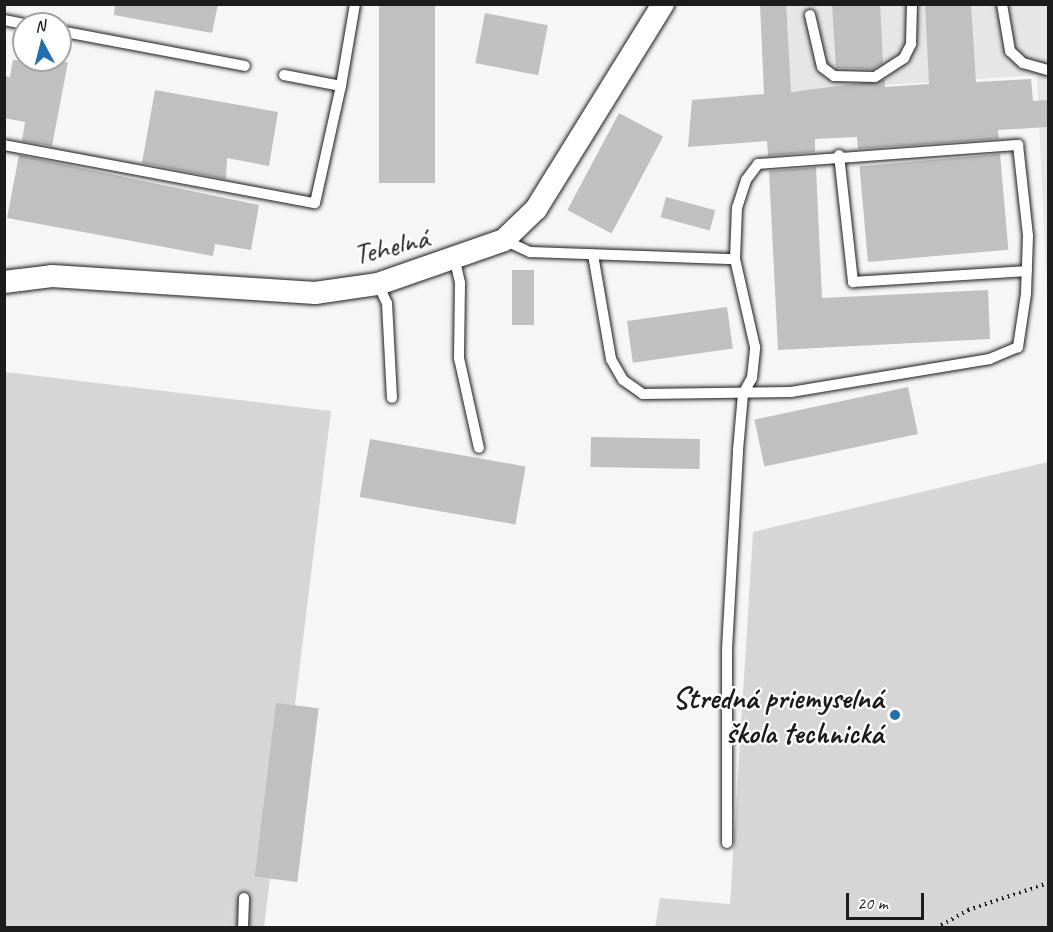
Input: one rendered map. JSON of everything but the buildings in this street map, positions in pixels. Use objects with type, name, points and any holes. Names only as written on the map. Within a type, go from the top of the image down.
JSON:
[{"type":"street","name":"Tehelná","points":[[4,282],[52,276],[315,293],[378,284],[456,261],[504,240],[541,201],[663,4]]},
{"type":"lane","points":[[4,146],[315,203],[341,86],[355,4]]},
{"type":"lane","points":[[810,15],[822,67],[834,76],[875,77],[904,58],[911,44],[912,4]]},
{"type":"lane","points":[[1002,4],[1010,51],[1023,63],[1048,69]]},
{"type":"lane","points":[[72,33],[245,66]]},
{"type":"lane","points":[[284,75],[341,86]]},
{"type":"lane","points":[[593,255],[611,359],[623,380],[643,393],[743,394],[791,392],[1000,355],[1018,347],[1027,270],[1018,145],[839,155],[759,164],[746,180],[737,208],[735,259],[755,347],[752,378],[743,394],[728,649],[727,843]]},
{"type":"lane","points":[[839,155],[853,282],[1027,270]]},
{"type":"lane","points":[[504,240],[530,252],[735,259]]},
{"type":"lane","points":[[456,261],[460,283],[459,358],[479,448]]},
{"type":"lane","points":[[378,284],[387,303],[392,398]]},
{"type":"lane","points":[[243,927],[244,898]]},
{"type":"path","points":[[936,927],[978,906],[1048,883]]},
{"type":"shaded area","points":[[760,5],[1048,5],[1048,317],[1037,75],[765,93]]},
{"type":"shaded area","points":[[5,372],[331,411],[295,705],[255,877],[270,879],[264,927],[5,928]]},
{"type":"shaded area","name":"Stredná priemyselná škola technická","points":[[1048,462],[1048,927],[655,927],[660,898],[730,904],[753,532]]},
{"type":"place","name":"Stredná priemyselná škola technická","points":[[895,715]]}]
